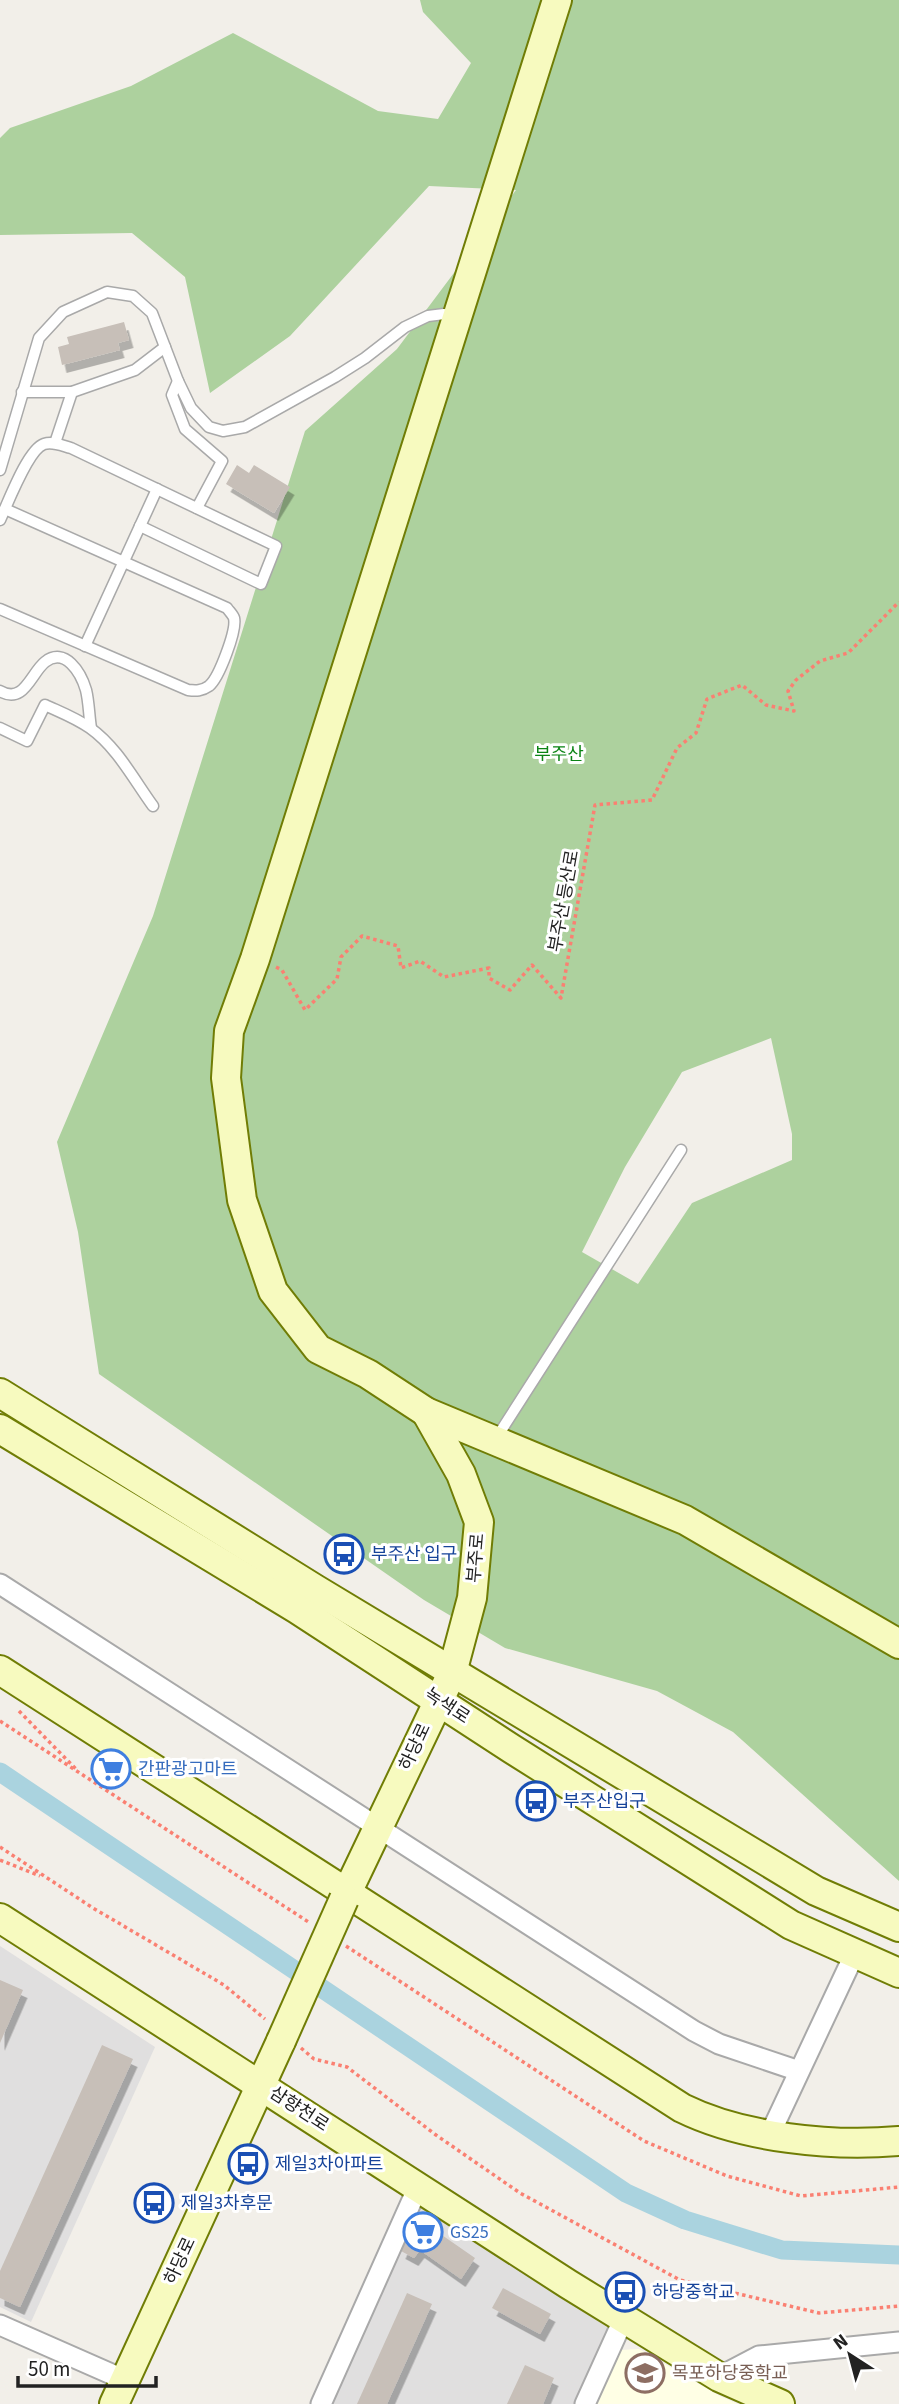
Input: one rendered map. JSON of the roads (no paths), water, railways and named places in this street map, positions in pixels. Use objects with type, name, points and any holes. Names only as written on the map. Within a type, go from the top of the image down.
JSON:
[{"type":"street","points":[[557,0],[229,1031],[226,1078],[242,1200],[273,1292],[318,1349],[368,1374],[426,1412],[685,1520],[899,1644]]},
{"type":"street","name":"녹색로","points":[[0,1393],[452,1672],[816,1891],[899,1927]]},
{"type":"street","name":"부주로","points":[[426,1412],[461,1474],[479,1522],[472,1598],[452,1672]]},
{"type":"street","name":"녹색로","points":[[0,1429],[298,1609],[791,1925],[899,1973]]},
{"type":"street","points":[[0,1584],[694,2031],[719,2044],[799,2071]]},
{"type":"street","points":[[0,1670],[346,1895],[682,2108],[703,2118],[754,2133],[828,2141],[899,2141]]},
{"type":"street","name":"하당로","points":[[119,2392],[346,1895],[452,1672]]},
{"type":"street","name":"삼향천로","points":[[0,1918],[624,2318],[719,2377],[780,2404]]},
{"type":"street","points":[[770,2134],[855,1953]]},
{"type":"street","points":[[321,2404],[418,2187]]},
{"type":"street","points":[[585,2404],[624,2318]]},
{"type":"street","points":[[0,2325],[119,2392]]},
{"type":"street","points":[[719,2377],[759,2356],[899,2342]]},
{"type":"lane","points":[[0,470],[39,338],[63,312],[107,292],[133,296],[152,313],[191,408],[209,427],[223,431],[244,428],[335,377],[405,327],[428,316],[444,314],[457,317]]},
{"type":"lane","points":[[22,392],[72,392],[135,370],[165,347]]},
{"type":"lane","points":[[178,381],[172,395],[185,429],[222,461],[197,508]]},
{"type":"lane","points":[[55,443],[72,392]]},
{"type":"lane","points":[[0,520],[33,452],[44,444],[55,443],[71,448],[276,546],[261,584],[140,526]]},
{"type":"lane","points":[[85,646],[157,489]]},
{"type":"lane","points":[[0,609],[188,690],[197,691],[216,680],[234,631],[234,616],[227,608],[5,509]]},
{"type":"lane","points":[[0,691],[13,694],[22,690],[31,683],[47,660],[66,658],[75,667],[86,690],[91,728]]},
{"type":"lane","points":[[0,728],[27,741],[45,705],[91,728],[111,746],[153,806]]},
{"type":"lane","points":[[495,1441],[681,1150]]},
{"type":"waterway","points":[[0,1772],[626,2193],[685,2220],[782,2250],[899,2255]]},
{"type":"place","name":"부주산 입구","points":[[344,1554]]},
{"type":"place","name":"간판광고마트","points":[[111,1769]]},
{"type":"place","name":"부주산입구","points":[[536,1801]]},
{"type":"place","name":"제일3차아파트","points":[[248,2164]]},
{"type":"place","name":"제일3차후문","points":[[154,2203]]},
{"type":"place","name":"GS25","points":[[423,2232]]},
{"type":"place","name":"하당중학교","points":[[625,2292]]},
{"type":"place","name":"목포하당중학교","points":[[645,2373]]},
{"type":"park label","name":"부주산","points":[[559,754]]}]
